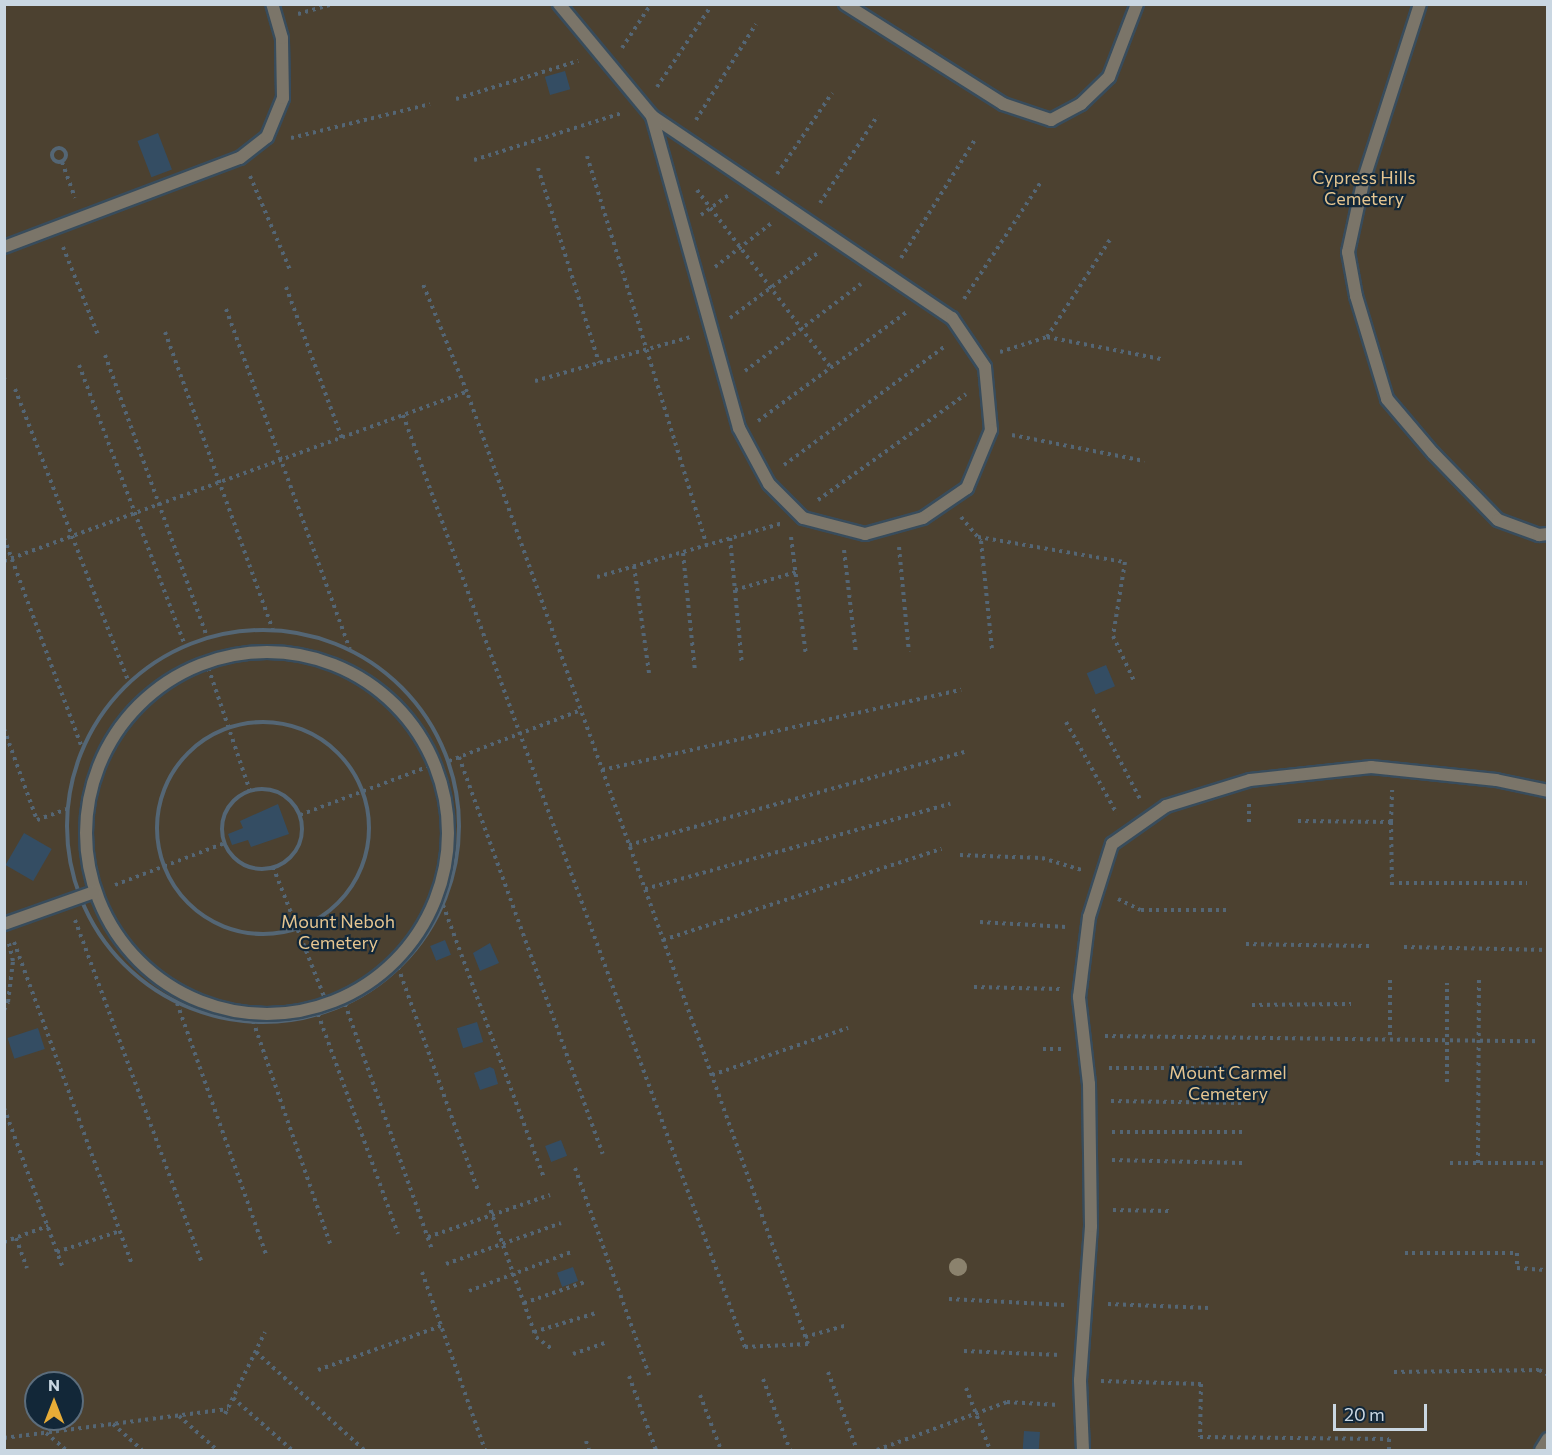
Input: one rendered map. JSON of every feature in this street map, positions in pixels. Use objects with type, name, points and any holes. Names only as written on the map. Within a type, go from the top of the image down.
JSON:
[{"type":"lane","points":[[4,247],[242,156],[267,136],[283,98],[282,38],[273,4]]},
{"type":"lane","points":[[559,4],[648,111],[952,318],[985,367],[991,430],[968,488],[923,518],[865,534],[797,517],[766,478],[742,433],[648,111]]},
{"type":"lane","points":[[846,4],[1003,104],[1051,120],[1081,104],[1109,77],[1137,4]]},
{"type":"lane","points":[[1420,4],[1364,178],[1348,252],[1356,296],[1387,399],[1434,453],[1498,520],[1539,535],[1548,534]]},
{"type":"lane","points":[[261,651],[318,658],[370,682],[411,721],[435,764],[449,827],[442,884],[417,935],[378,976],[327,1004],[272,1014],[215,1007],[173,987],[163,982],[121,943],[94,892],[84,837],[92,781],[97,770],[117,729],[155,688],[206,661],[261,651]]},
{"type":"lane","points":[[1083,1450],[1080,1380],[1091,1210],[1088,1068],[1080,990],[1088,929],[1113,844],[1166,806],[1250,780],[1371,767],[1496,780],[1548,791]]},
{"type":"lane","points":[[5,924],[94,892]]},
{"type":"lane","points":[[1540,1450],[1548,1439]]},
{"type":"path","points":[[277,19],[334,4]]},
{"type":"path","points":[[610,66],[651,4]]},
{"type":"path","points":[[474,160],[648,111],[711,6]]},
{"type":"path","points":[[685,138],[756,24]]},
{"type":"path","points":[[456,99],[600,55]]},
{"type":"path","points":[[764,192],[832,93]]},
{"type":"path","points":[[252,148],[430,104]]},
{"type":"path","points":[[808,222],[878,115]]},
{"type":"path","points":[[727,384],[801,329],[885,273],[976,138]]},
{"type":"path","points":[[242,156],[291,272]]},
{"type":"path","points":[[587,156],[707,545]]},
{"type":"path","points":[[62,162],[82,218]]},
{"type":"path","points":[[538,168],[599,363]]},
{"type":"path","points":[[683,227],[748,181]]},
{"type":"path","points":[[952,318],[1041,182]]},
{"type":"path","points":[[696,189],[831,368]]},
{"type":"path","points":[[698,280],[789,209]]},
{"type":"path","points":[[1047,338],[1111,238]]},
{"type":"path","points":[[535,381],[712,331],[836,240]]},
{"type":"path","points":[[62,244],[98,335]]},
{"type":"path","points":[[403,415],[745,1347],[808,1344],[467,392],[423,284]]},
{"type":"path","points":[[286,287],[342,438]]},
{"type":"path","points":[[742,433],[925,299]]},
{"type":"path","points":[[226,309],[350,649]]},
{"type":"path","points":[[165,332],[273,631]]},
{"type":"path","points":[[766,478],[963,333]]},
{"type":"path","points":[[979,359],[1047,338],[1161,359]]},
{"type":"path","points":[[105,355],[208,639]]},
{"type":"path","points":[[79,365],[185,646]]},
{"type":"path","points":[[597,577],[797,517],[986,379]]},
{"type":"path","points":[[15,389],[128,681]]},
{"type":"path","points":[[4,561],[467,392]]},
{"type":"path","points":[[991,430],[1144,461]]},
{"type":"path","points":[[947,501],[981,541],[992,649]]},
{"type":"path","points":[[797,517],[796,572],[806,655]]},
{"type":"path","points":[[897,525],[909,652]]},
{"type":"path","points":[[842,528],[856,653]]},
{"type":"path","points":[[978,537],[1125,562],[1113,636],[1135,682]]},
{"type":"path","points":[[4,538],[82,750]]},
{"type":"path","points":[[730,538],[742,664]]},
{"type":"path","points":[[683,553],[694,671]]},
{"type":"path","points":[[634,566],[649,673]]},
{"type":"path","points":[[735,590],[796,572]]},
{"type":"path","points":[[234,631],[293,631],[350,649],[392,677],[426,715],[449,761],[460,810],[457,861],[443,905],[414,952],[377,987],[345,1004],[318,1014],[282,1022],[231,1021],[177,1003],[139,980],[103,943],[78,899],[65,841],[70,782],[91,727],[128,681],[177,648],[234,631]]},
{"type":"path","points":[[206,661],[250,791]]},
{"type":"path","points":[[602,770],[961,690]]},
{"type":"path","points":[[1093,709],[1150,818]]},
{"type":"path","points":[[449,761],[581,710]]},
{"type":"path","points":[[1066,722],[1128,833]]},
{"type":"path","points":[[244,723],[297,727],[318,738],[337,752],[352,771],[362,792],[368,815],[368,838],[363,862],[353,884],[339,902],[320,917],[297,928],[270,934],[251,932],[213,922],[189,905],[171,882],[159,855],[156,826],[161,797],[169,780],[192,748],[217,732],[244,723]]},
{"type":"path","points":[[4,729],[38,820],[68,809]]},
{"type":"path","points":[[629,845],[964,752]]},
{"type":"path","points":[[459,757],[603,1154]]},
{"type":"path","points":[[300,815],[435,764]]},
{"type":"path","points":[[1392,769],[1392,885]]},
{"type":"path","points":[[270,789],[283,795],[300,815],[302,829],[297,847],[285,862],[273,867],[248,866],[237,860],[225,843],[222,825],[225,812],[233,801],[250,791],[270,789]]},
{"type":"path","points":[[645,889],[950,804]]},
{"type":"path","points":[[1298,821],[1391,822]]},
{"type":"path","points":[[94,892],[225,843]]},
{"type":"path","points":[[663,940],[942,849]]},
{"type":"path","points":[[960,855],[1042,858],[1073,867]]},
{"type":"path","points":[[273,867],[327,1004]]},
{"type":"path","points":[[1399,883],[1527,884]]},
{"type":"path","points":[[1098,891],[1142,910],[1231,910]]},
{"type":"path","points":[[443,905],[543,1176]]},
{"type":"path","points":[[74,916],[202,1263]]},
{"type":"path","points":[[980,922],[1088,929]]},
{"type":"path","points":[[4,1010],[8,1002],[13,961],[5,924]]},
{"type":"path","points":[[13,938],[131,1262]]},
{"type":"path","points":[[1246,944],[1369,946]]},
{"type":"path","points":[[1404,947],[1548,950]]},
{"type":"path","points":[[398,968],[478,1191]]},
{"type":"path","points":[[1390,980],[1390,1038]]},
{"type":"path","points":[[1478,1163],[1479,980]]},
{"type":"path","points":[[1447,983],[1447,1082]]},
{"type":"path","points":[[974,987],[1080,990]]},
{"type":"path","points":[[177,1003],[267,1257]]},
{"type":"path","points":[[345,1004],[432,1250]]},
{"type":"path","points":[[1252,1005],[1351,1004]]},
{"type":"path","points":[[318,1014],[398,1234]]},
{"type":"path","points":[[253,1021],[331,1246]]},
{"type":"path","points":[[712,1075],[848,1028]]},
{"type":"path","points":[[1083,1036],[1540,1041]]},
{"type":"path","points":[[1088,1068],[1242,1068]]},
{"type":"path","points":[[1089,1101],[1244,1103]]},
{"type":"path","points":[[4,1108],[63,1268]]},
{"type":"path","points":[[1090,1132],[1242,1132]]},
{"type":"path","points":[[1090,1160],[1242,1163]]},
{"type":"path","points":[[1450,1163],[1548,1163]]},
{"type":"path","points":[[575,1168],[649,1375]]},
{"type":"path","points":[[428,1237],[550,1195]]},
{"type":"path","points":[[488,1203],[534,1332],[553,1350]]},
{"type":"path","points":[[1091,1210],[1169,1211]]},
{"type":"path","points":[[446,1264],[561,1223]]},
{"type":"path","points":[[4,1242],[48,1226]]},
{"type":"path","points":[[57,1252],[120,1231]]},
{"type":"path","points":[[16,1238],[27,1268]]},
{"type":"path","points":[[469,1291],[571,1252]]},
{"type":"path","points":[[1405,1253],[1517,1253],[1517,1268],[1548,1270]]},
{"type":"path","points":[[422,1272],[486,1450]]},
{"type":"path","points":[[524,1303],[585,1282]]},
{"type":"path","points":[[949,1299],[1209,1308]]},
{"type":"path","points":[[534,1332],[596,1312]]},
{"type":"path","points":[[318,1370],[441,1326]]},
{"type":"path","points":[[805,1337],[844,1326]]},
{"type":"path","points":[[225,1414],[266,1332]]},
{"type":"path","points":[[573,1354],[605,1343]]},
{"type":"path","points":[[963,1351],[1082,1355]]},
{"type":"path","points":[[256,1352],[364,1450]]},
{"type":"path","points":[[1394,1371],[1539,1370],[1548,1375]]},
{"type":"path","points":[[828,1371],[857,1450]]},
{"type":"path","points":[[629,1376],[656,1450]]},
{"type":"path","points":[[763,1379],[789,1450]]},
{"type":"path","points":[[1080,1380],[1201,1383],[1200,1437],[1389,1439],[1389,1450]]},
{"type":"path","points":[[966,1388],[990,1450]]},
{"type":"path","points":[[700,1395],[721,1450]]},
{"type":"path","points":[[233,1398],[292,1450]]},
{"type":"path","points":[[877,1450],[1007,1402],[1081,1406]]},
{"type":"path","points":[[4,1438],[228,1409]]},
{"type":"path","points":[[179,1415],[217,1450]]},
{"type":"path","points":[[112,1424],[142,1450]]},
{"type":"path","points":[[46,1432],[66,1450]]},
{"type":"path","points":[[586,1441],[589,1450]]},
{"type":"green space","points":[[5,5],[1547,5],[1547,1450],[5,1450]]},
{"type":"building","points":[[565,71],[570,89],[550,95],[545,77]]},
{"type":"building","points":[[158,133],[172,169],[151,177],[137,141]]},
{"type":"building","points":[[1106,665],[1115,686],[1096,694],[1087,673]]},
{"type":"building","points":[[278,804],[289,834],[251,847],[248,840],[232,845],[228,834],[243,828],[240,821]]},
{"type":"building","points":[[24,833],[52,849],[33,881],[6,865]]},
{"type":"building","points":[[445,940],[451,955],[436,961],[430,946]]},
{"type":"building","points":[[490,943],[499,963],[480,971],[473,953]]},
{"type":"building","points":[[477,1022],[483,1042],[463,1048],[457,1028]]},
{"type":"building","points":[[38,1028],[45,1049],[14,1059],[8,1038]]},
{"type":"building","points":[[490,1067],[494,1069],[498,1084],[480,1090],[474,1073]]},
{"type":"building","points":[[561,1140],[567,1156],[551,1162],[545,1146]]},
{"type":"building","points":[[573,1267],[578,1281],[562,1287],[557,1273]]},
{"type":"building","points":[[1024,1431],[1040,1432],[1039,1450],[1023,1449]]},
{"type":"park label","name":"Cypress Hills Cemetery","points":[[1364,188]]},
{"type":"park label","name":"Mount Neboh Cemetery","points":[[338,932]]},
{"type":"park label","name":"Mount Carmel Cemetery","points":[[1228,1083]]}]
